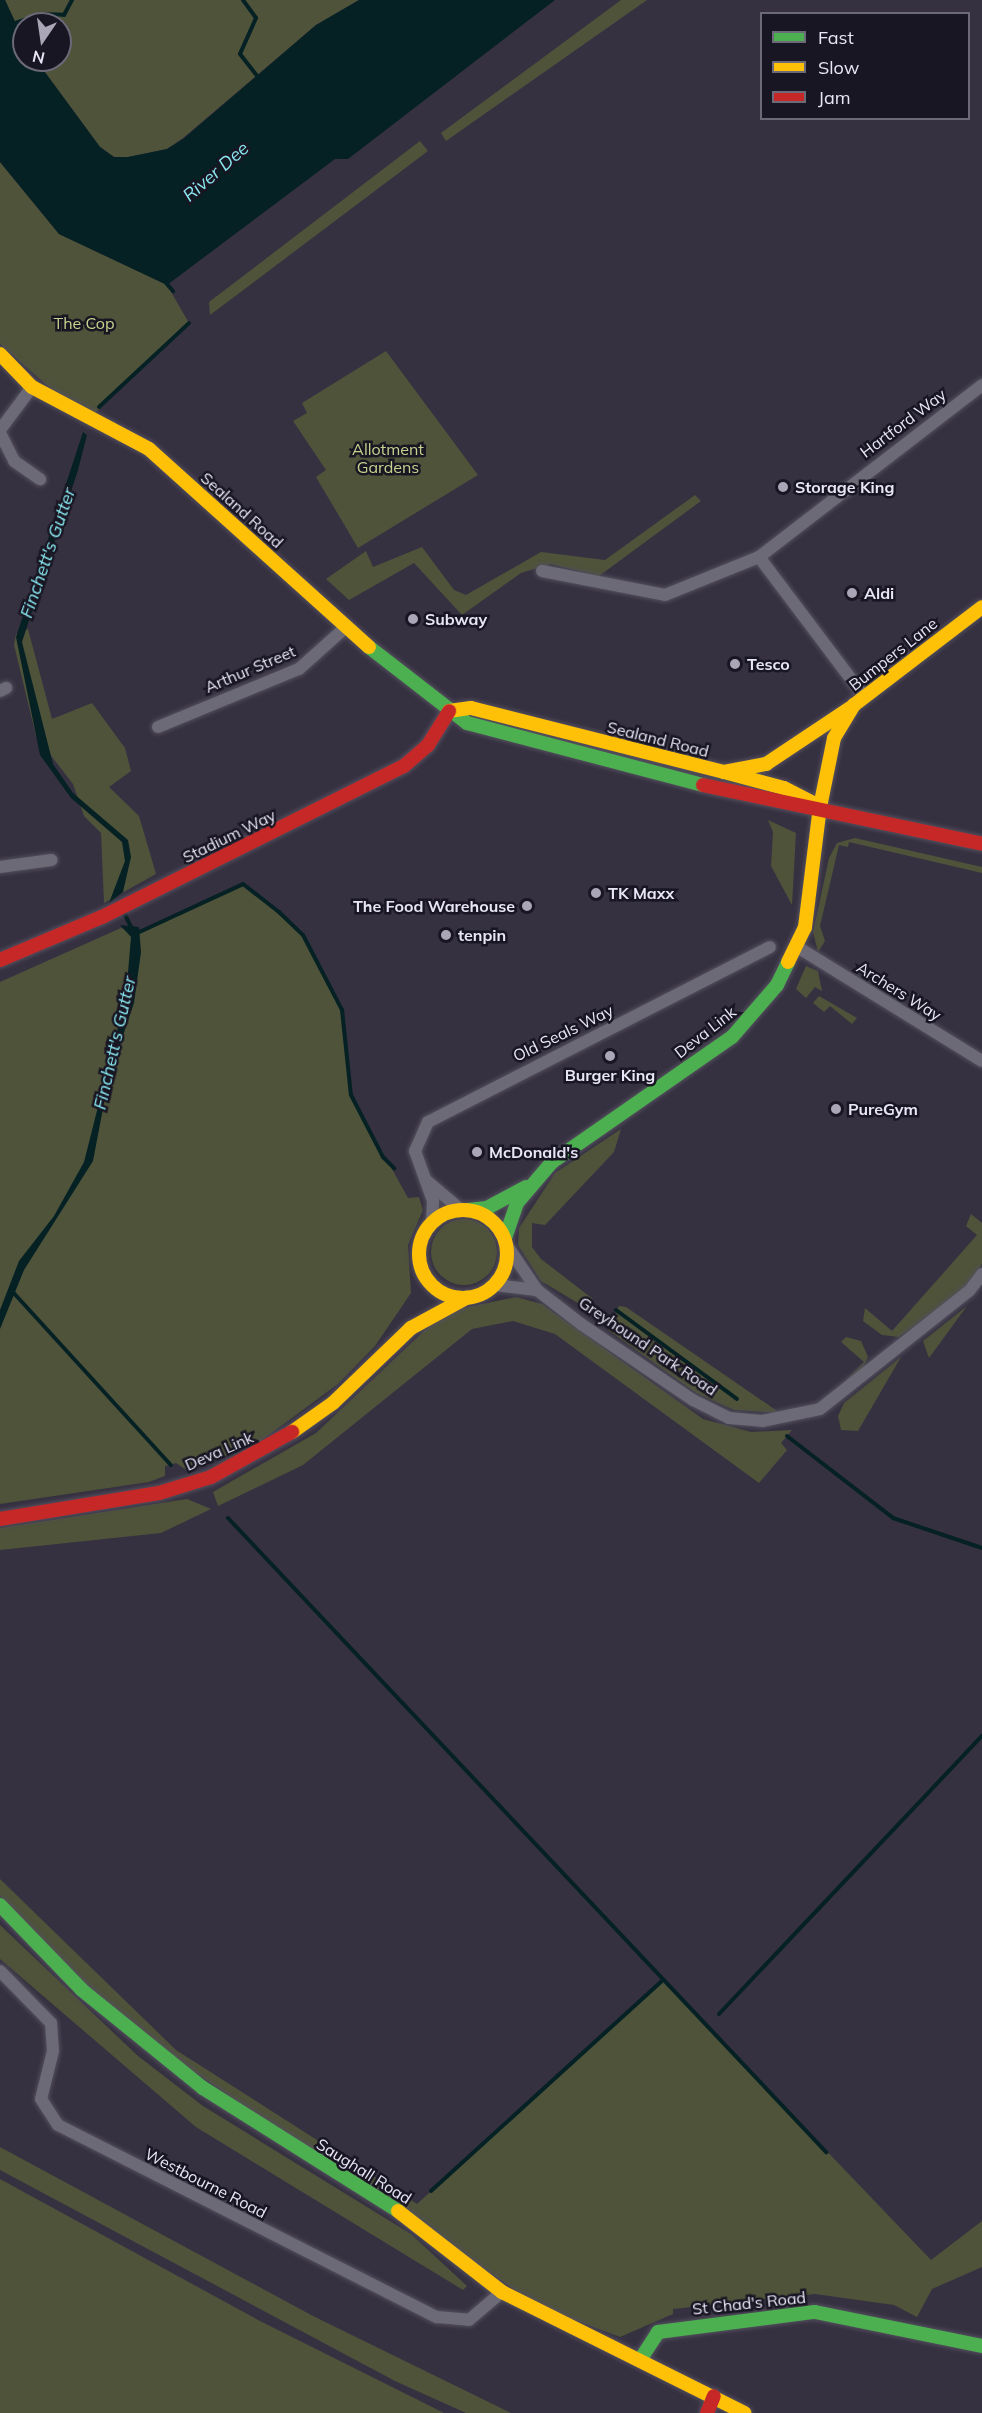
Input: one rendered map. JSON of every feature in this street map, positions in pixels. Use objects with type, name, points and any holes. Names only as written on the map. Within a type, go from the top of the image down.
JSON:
[{"type":"main road","name":"Sealand Road","points":[[0,354],[32,387],[149,449],[346,627],[467,723],[780,805],[820,807],[982,844]]},
{"type":"main road","name":"Bumpers Lane","points":[[820,807],[829,754],[858,700],[982,607]]},
{"type":"main road","points":[[724,772],[766,764],[858,700]]},
{"type":"main road","name":"Sealand Road","points":[[449,711],[471,708],[724,772],[784,788],[820,807]]},
{"type":"main road","name":"Stadium Way","points":[[0,960],[102,917],[404,766],[428,745],[449,711]]},
{"type":"main road","points":[[793,746],[829,754]]},
{"type":"main road","name":"Deva Link","points":[[464,1209],[488,1208],[527,1187],[552,1162],[732,1037],[777,985],[799,948],[810,905],[820,807]]},
{"type":"main road","name":"Deva Link","points":[[506,1241],[527,1187]]},
{"type":"main road","points":[[464,1209],[490,1219],[506,1241],[506,1266],[495,1285],[466,1298],[445,1295],[428,1282],[418,1251],[432,1221],[464,1209]]},
{"type":"main road","name":"Deva Link","points":[[411,1328],[428,1282]]},
{"type":"main road","name":"Deva Link","points":[[0,1519],[159,1493],[211,1477],[284,1438],[333,1403],[411,1328],[443,1306],[466,1298]]},
{"type":"main road","name":"Saughall Road","points":[[0,1905],[82,1990],[184,2074],[403,2214],[502,2292],[746,2413]]},
{"type":"main road","name":"St Chad's Road","points":[[640,2360],[658,2332],[815,2312],[982,2346]]},
{"type":"main road","points":[[707,2413],[714,2397]]},
{"type":"street","name":"Hartford Way","points":[[542,571],[665,595],[759,557],[982,385]]},
{"type":"street","points":[[32,387],[0,432],[14,461],[40,479]]},
{"type":"street","points":[[759,557],[858,700]]},
{"type":"street","name":"Arthur Street","points":[[158,727],[299,669],[346,627]]},
{"type":"street","points":[[0,867],[52,860]]},
{"type":"street","name":"Old Seals Way","points":[[432,1221],[415,1143],[435,1117],[770,947]]},
{"type":"street","name":"Archers Way","points":[[799,948],[982,1061]]},
{"type":"street","points":[[424,1178],[464,1209]]},
{"type":"street","name":"Greyhound Park Road","points":[[506,1241],[537,1290],[693,1400],[729,1418],[784,1420],[820,1408],[970,1290],[982,1274]]},
{"type":"street","name":"Greyhound Park Road","points":[[495,1285],[537,1290]]},
{"type":"street","name":"Westbourne Road","points":[[0,1971],[51,2023],[53,2050],[40,2099],[58,2125],[437,2317],[469,2320],[502,2292]]},
{"type":"green space","points":[[5,0],[359,0],[316,25],[167,149],[128,157],[114,157],[100,147],[45,72],[72,72],[72,12],[12,12],[12,15]]},
{"type":"green space","points":[[621,0],[647,0],[446,141],[441,133]]},
{"type":"green space","points":[[420,141],[428,151],[210,315],[209,302]]},
{"type":"green space","name":"The Cop","points":[[0,162],[59,234],[167,285],[189,323],[94,414],[59,396],[0,344]]},
{"type":"green space","name":"Allotment Gardens","points":[[386,351],[478,475],[358,548],[316,477],[326,470],[293,421],[307,413],[302,403]]},
{"type":"green space","points":[[695,495],[701,501],[599,576],[551,564],[521,573],[462,615],[414,563],[349,600],[326,579],[366,551],[373,567],[422,547],[454,590],[466,595],[541,552],[605,560]]},
{"type":"green space","points":[[28,629],[52,719],[92,703],[125,748],[131,771],[109,787],[139,816],[156,874],[104,903],[101,833],[84,816],[73,784],[36,736],[14,645],[16,634]]},
{"type":"green space","points":[[768,820],[796,833],[792,905],[771,866],[773,832]]},
{"type":"green space","points":[[855,838],[982,867],[982,873],[849,842],[848,847],[839,845],[820,926],[825,941],[818,952],[813,932],[829,858],[837,843]]},
{"type":"green space","points":[[243,884],[303,935],[342,1010],[351,1095],[408,1198],[419,1197],[423,1210],[408,1245],[411,1293],[375,1346],[338,1384],[258,1443],[188,1471],[176,1463],[165,1466],[165,1476],[149,1482],[0,1504],[0,982],[121,928],[134,934]]},
{"type":"green space","points":[[806,966],[818,971],[822,991],[815,987],[806,998],[796,989]]},
{"type":"green space","points":[[819,996],[857,1018],[852,1024],[830,1006],[824,1012],[813,1003]]},
{"type":"green space","points":[[621,1129],[614,1152],[545,1225],[532,1223],[532,1247],[541,1259],[593,1299],[581,1305],[541,1281],[518,1245],[519,1228],[555,1173]]},
{"type":"green space","points":[[971,1214],[982,1223],[982,1264],[963,1290],[899,1337],[882,1335],[863,1321],[865,1308],[892,1331],[977,1235],[966,1226]]},
{"type":"green space","points":[[464,1219],[476,1222],[487,1229],[494,1240],[497,1252],[494,1264],[487,1275],[476,1282],[464,1285],[452,1282],[441,1275],[434,1264],[431,1252],[434,1240],[441,1229],[452,1222]]},
{"type":"green space","points":[[516,1297],[542,1304],[703,1419],[751,1432],[792,1430],[781,1443],[787,1450],[759,1483],[555,1334],[513,1321],[472,1329],[303,1465],[218,1506],[213,1492],[316,1433],[444,1312]]},
{"type":"green space","points":[[619,1306],[626,1307],[780,1413],[734,1410],[696,1393],[608,1330]]},
{"type":"green space","points":[[967,1306],[929,1358],[923,1341]]},
{"type":"green space","points":[[846,1337],[861,1341],[868,1357],[863,1368],[841,1385],[864,1362],[841,1342]]},
{"type":"green space","points":[[901,1357],[858,1431],[841,1430],[838,1416],[844,1403]]},
{"type":"green space","points":[[187,1499],[211,1509],[161,1533],[0,1550],[0,1528]]},
{"type":"green space","points":[[0,1879],[176,2050],[417,2204],[663,1980],[931,2260],[982,2221],[982,2267],[932,2289],[917,2317],[894,2305],[815,2294],[673,2309],[673,2314],[620,2337],[540,2307],[171,2056],[84,1982],[0,1896]]},
{"type":"green space","points":[[0,1925],[138,2056],[203,2106],[411,2234],[467,2286],[463,2290],[196,2127],[0,1959]]},
{"type":"green space","points":[[0,2147],[313,2316],[511,2413],[466,2413],[395,2381],[0,2170]]},
{"type":"green space","points":[[0,2179],[260,2321],[444,2413],[0,2413]]},
{"type":"water","name":"River Dee","points":[[0,0],[5,0],[12,15],[12,72],[45,72],[100,147],[114,157],[128,157],[167,149],[183,139],[316,25],[359,0],[555,0],[348,159],[335,159],[167,285],[59,234],[0,162]]},
{"type":"water","points":[[83,432],[87,435],[78,470],[22,642],[53,764],[73,793],[128,840],[131,857],[123,892],[109,903],[125,861],[122,842],[71,798],[40,755],[16,637]]},
{"type":"water","points":[[120,925],[139,927],[141,952],[134,1003],[109,1077],[93,1161],[24,1270],[0,1329],[0,1310],[19,1261],[54,1216],[84,1162],[126,996],[131,937]]},
{"type":"waterway","points":[[66,12],[72,0]]},
{"type":"waterway","points":[[243,0],[256,18],[240,54],[257,76]]},
{"type":"waterway","name":"Finchett's Gutter","points":[[166,283],[173,291]]},
{"type":"waterway","name":"Finchett's Gutter","points":[[99,407],[189,323]]},
{"type":"waterway","points":[[135,934],[243,884],[279,912],[303,935],[342,1010],[351,1095],[383,1157],[394,1168]]},
{"type":"waterway","name":"Finchett's Gutter","points":[[123,911],[132,929]]},
{"type":"waterway","points":[[11,1290],[171,1465]]},
{"type":"waterway","points":[[616,1310],[737,1399]]},
{"type":"waterway","points":[[787,1436],[893,1518],[982,1548]]},
{"type":"waterway","points":[[228,1518],[826,2152]]},
{"type":"waterway","points":[[719,2014],[982,1736]]},
{"type":"waterway","points":[[431,2191],[663,1980]]},
{"type":"traffic: fast","points":[[369,647],[467,723],[703,785]]},
{"type":"traffic: fast","points":[[505,1238],[517,1203],[552,1162],[732,1037],[777,985],[788,962]]},
{"type":"traffic: fast","points":[[468,1210],[487,1208],[526,1187]]},
{"type":"traffic: fast","points":[[0,1905],[82,1990],[203,2088],[398,2211]]},
{"type":"traffic: fast","points":[[640,2360],[658,2332],[815,2312],[982,2346]]},
{"type":"traffic: slow","points":[[0,354],[32,387],[149,449],[369,647]]},
{"type":"traffic: slow","points":[[820,807],[834,738],[854,705],[982,607]]},
{"type":"traffic: slow","points":[[449,711],[471,708],[724,772],[784,788],[815,804]]},
{"type":"traffic: slow","points":[[724,772],[766,764],[850,708]]},
{"type":"traffic: slow","points":[[788,962],[805,927],[820,807]]},
{"type":"traffic: slow","points":[[454,1210],[472,1210],[488,1217],[500,1229],[507,1245],[507,1254],[507,1263],[500,1279],[488,1291],[472,1298],[454,1298],[438,1291],[426,1279],[419,1263],[419,1245],[426,1229],[438,1217],[454,1210]]},
{"type":"traffic: slow","points":[[292,1432],[333,1403],[411,1328],[466,1298]]},
{"type":"traffic: slow","points":[[398,2211],[502,2292],[745,2413]]},
{"type":"traffic: jam","points":[[0,960],[102,917],[404,766],[428,745],[449,711]]},
{"type":"traffic: jam","points":[[703,785],[982,844]]},
{"type":"traffic: jam","points":[[0,1519],[159,1493],[211,1477],[292,1432]]},
{"type":"traffic: jam","points":[[707,2413],[714,2396]]},
{"type":"place","name":"Storage King","points":[[783,487]]},
{"type":"place","name":"Aldi","points":[[852,593]]},
{"type":"place","name":"Subway","points":[[413,619]]},
{"type":"place","name":"Tesco","points":[[735,664]]},
{"type":"place","name":"TK Maxx","points":[[596,893]]},
{"type":"place","name":"The Food Warehouse","points":[[527,906]]},
{"type":"place","name":"tenpin","points":[[446,935]]},
{"type":"place","name":"Burger King","points":[[610,1056]]},
{"type":"place","name":"PureGym","points":[[836,1109]]},
{"type":"place","name":"McDonald's","points":[[477,1152]]}]
